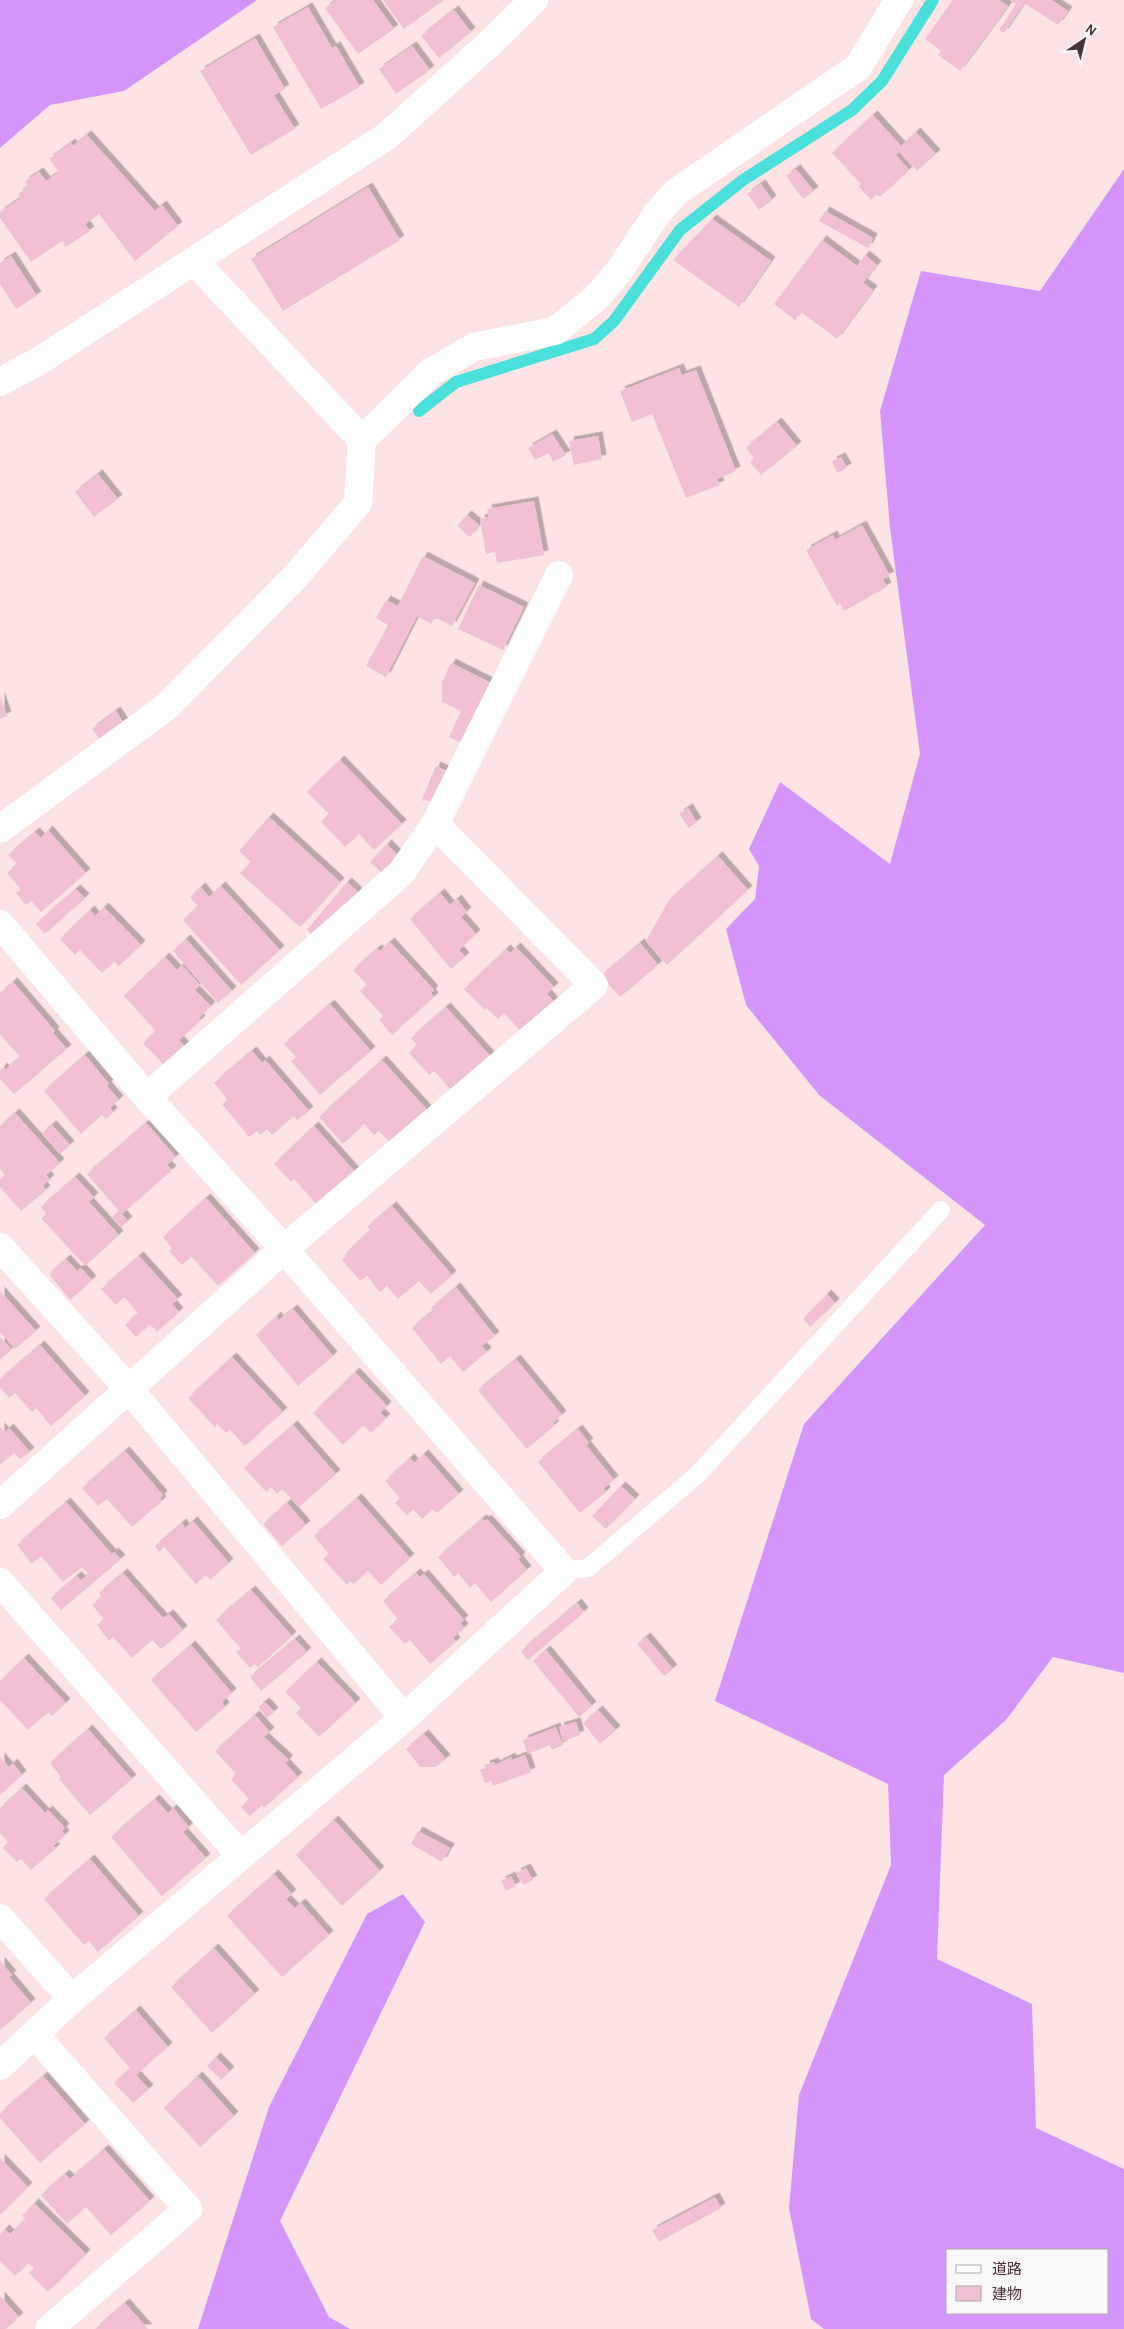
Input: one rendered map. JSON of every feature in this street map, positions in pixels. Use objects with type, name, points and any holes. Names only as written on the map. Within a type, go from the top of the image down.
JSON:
[{"type":"street","points":[[0,382],[39,361],[387,136],[491,42],[534,0]]},
{"type":"street","points":[[0,829],[166,706],[296,576],[358,503],[362,440],[431,372],[474,347],[555,330],[596,298],[619,271],[656,215],[675,193],[858,67],[899,0]]},
{"type":"street","points":[[194,261],[362,440]]},
{"type":"street","points":[[147,1097],[401,873],[435,824],[559,575]]},
{"type":"street","points":[[0,1505],[284,1249],[594,985],[435,824]]},
{"type":"street","points":[[0,924],[147,1097],[284,1249],[564,1571],[404,1718],[72,1999],[0,2066]]},
{"type":"street","points":[[0,1247],[129,1389],[404,1718]]},
{"type":"street","points":[[0,1582],[241,1856]]},
{"type":"street","points":[[0,1918],[72,1999]]},
{"type":"street","points":[[35,2035],[188,2209],[49,2329]]},
{"type":"lane","points":[[564,1571],[588,1568],[696,1476],[941,1210]]},
{"type":"shaded area","points":[[0,0],[257,0],[124,91],[50,105],[0,148]]},
{"type":"shaded area","points":[[1124,169],[1124,1673],[1053,1657],[1006,1720],[944,1775],[937,1959],[1032,2004],[1036,2128],[1124,2169],[1124,2329],[824,2329],[811,2319],[789,2208],[799,2095],[891,1865],[888,1784],[715,1701],[804,1424],[985,1225],[819,1095],[746,1005],[726,929],[755,899],[759,866],[749,849],[780,782],[890,864],[920,754],[890,528],[880,411],[921,271],[1040,291]]},
{"type":"shaded area","points":[[403,1894],[425,1922],[280,2221],[329,2317],[350,2329],[198,2329],[269,2107],[367,1914]]},
{"type":"building","points":[[336,0],[373,0],[394,29],[358,54],[325,8]]},
{"type":"building","points":[[383,0],[444,0],[404,29]]},
{"type":"building","points":[[953,0],[999,0],[1008,6],[960,71],[938,55],[941,51],[925,39]]},
{"type":"building","points":[[1010,0],[1051,0],[1068,11],[1058,25],[1024,3],[1004,33],[999,30],[1016,4]]},
{"type":"building","points":[[308,7],[332,48],[336,46],[360,87],[321,109],[273,27]]},
{"type":"building","points":[[454,10],[471,32],[439,58],[421,36]]},
{"type":"building","points":[[255,38],[285,89],[274,95],[295,129],[251,155],[200,71]]},
{"type":"building","points":[[412,46],[430,70],[396,94],[379,69]]},
{"type":"building","points":[[873,115],[901,146],[916,132],[936,154],[917,171],[899,152],[896,155],[909,170],[880,197],[877,194],[871,200],[858,186],[861,184],[832,153]]},
{"type":"building","points":[[87,135],[155,211],[162,205],[178,226],[135,261],[99,214],[85,224],[90,231],[66,247],[62,241],[31,262],[0,218],[0,212],[21,198],[18,194],[28,187],[25,181],[39,172],[46,181],[59,172],[49,159],[71,143],[73,146]]},
{"type":"building","points":[[796,169],[814,191],[803,199],[786,176]]},
{"type":"building","points":[[761,184],[772,200],[759,210],[747,194]]},
{"type":"building","points":[[368,187],[400,240],[283,311],[251,259]]},
{"type":"building","points":[[825,211],[873,238],[868,248],[819,221]]},
{"type":"building","points":[[712,219],[771,261],[739,307],[673,260]]},
{"type":"building","points":[[822,240],[857,266],[865,255],[877,265],[863,283],[873,290],[837,339],[801,312],[795,320],[774,304]]},
{"type":"building","points":[[11,256],[37,296],[16,309],[0,284],[0,263]]},
{"type":"building","points":[[679,368],[682,375],[696,370],[736,471],[717,479],[720,485],[686,498],[652,414],[632,422],[620,391]]},
{"type":"building","points":[[777,422],[797,446],[761,475],[750,462],[754,458],[746,448]]},
{"type":"building","points":[[552,434],[566,455],[553,462],[549,453],[535,460],[528,448]]},
{"type":"building","points":[[598,436],[602,459],[574,465],[569,441]]},
{"type":"building","points":[[841,457],[847,468],[837,473],[832,461]]},
{"type":"building","points":[[98,474],[118,499],[94,517],[75,492]]},
{"type":"building","points":[[534,501],[544,555],[497,563],[495,552],[486,554],[480,519],[489,517],[487,509]]},
{"type":"building","points":[[467,515],[479,525],[470,537],[457,526]]},
{"type":"building","points":[[862,525],[890,576],[883,579],[887,587],[844,611],[840,604],[837,606],[806,550],[833,535],[835,540]]},
{"type":"building","points":[[423,556],[475,583],[452,626],[435,617],[431,624],[417,616],[386,677],[366,666],[388,625],[376,618],[386,600],[398,606]]},
{"type":"building","points":[[479,585],[524,607],[503,650],[458,629]]},
{"type":"building","points":[[451,663],[493,684],[464,744],[449,737],[461,711],[442,702],[442,682]]},
{"type":"building","points":[[0,696],[7,716],[0,719]]},
{"type":"building","points":[[116,711],[124,723],[101,741],[92,729]]},
{"type":"building","points":[[340,760],[402,824],[374,850],[359,834],[345,847],[321,822],[329,814],[307,792]]},
{"type":"building","points":[[436,766],[451,773],[437,803],[422,799]]},
{"type":"building","points":[[688,808],[697,822],[689,828],[679,814]]},
{"type":"building","points":[[269,817],[340,882],[300,927],[240,873],[251,862],[239,851]]},
{"type":"building","points":[[48,830],[86,873],[41,912],[31,901],[26,905],[16,893],[21,889],[7,873],[17,864],[8,855],[35,832],[41,838]]},
{"type":"building","points":[[387,844],[405,862],[388,879],[370,862]]},
{"type":"building","points":[[718,856],[748,890],[667,965],[646,941],[669,900]]},
{"type":"building","points":[[347,882],[358,892],[318,939],[307,930]]},
{"type":"building","points":[[221,886],[280,950],[241,985],[183,920],[198,906],[190,897],[201,887],[209,897]]},
{"type":"building","points":[[76,889],[85,898],[45,934],[36,924]]},
{"type":"building","points":[[440,893],[450,905],[457,899],[467,912],[461,917],[476,934],[459,950],[465,957],[451,969],[410,919]]},
{"type":"building","points":[[104,907],[141,945],[119,966],[114,961],[102,973],[80,950],[75,955],[60,939],[90,910],[95,916]]},
{"type":"building","points":[[186,939],[232,991],[218,1003],[173,951]]},
{"type":"building","points":[[390,942],[434,990],[431,993],[434,997],[392,1035],[379,1020],[383,1016],[360,991],[367,985],[353,970],[377,949],[380,951]]},
{"type":"building","points":[[640,943],[658,965],[620,997],[601,976]]},
{"type":"building","points":[[516,947],[554,987],[547,994],[554,1002],[522,1033],[504,1013],[498,1019],[487,1008],[485,1010],[464,989],[506,949],[510,953]]},
{"type":"building","points":[[165,957],[177,970],[182,965],[200,985],[195,990],[211,1006],[199,1018],[201,1020],[179,1040],[191,1052],[164,1065],[143,1043],[156,1031],[124,996]]},
{"type":"building","points":[[13,982],[55,1031],[53,1033],[67,1049],[14,1094],[0,1079],[0,1070],[3,1067],[5,1070],[20,1057],[0,1034],[0,993]]},
{"type":"building","points":[[330,1004],[371,1051],[320,1095],[291,1061],[296,1057],[284,1044]]},
{"type":"building","points":[[446,1007],[492,1058],[454,1093],[434,1071],[429,1075],[409,1053],[417,1045],[411,1038]]},
{"type":"building","points":[[252,1051],[262,1063],[265,1060],[309,1111],[297,1120],[294,1116],[272,1135],[267,1129],[261,1135],[257,1131],[249,1137],[222,1104],[228,1100],[214,1083]]},
{"type":"building","points":[[85,1055],[109,1084],[107,1086],[119,1100],[110,1108],[113,1112],[106,1119],[102,1115],[81,1134],[44,1091]]},
{"type":"building","points":[[382,1060],[429,1112],[393,1146],[379,1131],[374,1135],[364,1124],[343,1144],[319,1117]]},
{"type":"building","points":[[15,1113],[60,1163],[46,1175],[50,1179],[43,1186],[46,1190],[21,1211],[0,1187],[0,1179],[5,1175],[0,1169],[0,1126]]},
{"type":"building","points":[[146,1123],[176,1157],[167,1165],[172,1170],[122,1214],[128,1221],[121,1227],[112,1217],[119,1211],[87,1174]]},
{"type":"building","points":[[52,1125],[70,1145],[60,1154],[42,1133]]},
{"type":"building","points":[[314,1126],[357,1174],[320,1208],[294,1179],[291,1182],[274,1164]]},
{"type":"building","points":[[75,1177],[94,1197],[89,1202],[119,1235],[85,1266],[41,1218],[47,1214],[41,1207]]},
{"type":"building","points":[[206,1198],[255,1253],[218,1286],[191,1256],[182,1265],[169,1251],[172,1248],[163,1237]]},
{"type":"building","points":[[392,1206],[452,1275],[431,1294],[419,1281],[398,1299],[387,1286],[380,1292],[367,1276],[360,1281],[342,1260],[346,1256],[345,1254],[370,1230],[367,1227]]},
{"type":"building","points":[[139,1256],[178,1299],[172,1304],[179,1312],[157,1332],[150,1324],[136,1337],[125,1325],[138,1313],[124,1297],[116,1305],[101,1289]]},
{"type":"building","points":[[66,1259],[77,1271],[81,1268],[92,1280],[70,1300],[49,1274]]},
{"type":"building","points":[[456,1287],[495,1336],[482,1346],[487,1352],[463,1372],[450,1356],[441,1364],[412,1328],[434,1310],[431,1308]]},
{"type":"building","points":[[0,1291],[36,1331],[15,1349],[0,1332]]},
{"type":"building","points":[[827,1294],[835,1303],[810,1327],[803,1319]]},
{"type":"building","points":[[293,1309],[333,1356],[298,1386],[256,1335],[277,1316],[279,1320]]},
{"type":"building","points":[[0,1337],[12,1349],[0,1360]]},
{"type":"building","points":[[40,1345],[85,1396],[51,1426],[36,1408],[32,1412],[15,1393],[9,1398],[0,1387],[0,1379]]},
{"type":"building","points":[[232,1357],[283,1412],[245,1446],[230,1430],[226,1433],[217,1424],[215,1427],[188,1398]]},
{"type":"building","points":[[516,1359],[562,1415],[553,1423],[555,1425],[527,1449],[478,1390]]},
{"type":"building","points":[[355,1372],[387,1406],[380,1413],[386,1418],[371,1433],[363,1425],[343,1445],[313,1413]]},
{"type":"building","points":[[293,1425],[336,1474],[299,1507],[282,1489],[277,1494],[271,1487],[266,1492],[244,1468]]},
{"type":"building","points":[[0,1427],[5,1432],[9,1428],[30,1452],[20,1459],[14,1453],[0,1465]]},
{"type":"building","points":[[578,1429],[589,1443],[586,1445],[614,1480],[604,1488],[606,1492],[580,1513],[538,1462]]},
{"type":"building","points":[[125,1451],[163,1495],[160,1499],[162,1501],[132,1527],[107,1499],[98,1506],[82,1488]]},
{"type":"building","points":[[424,1454],[459,1494],[437,1513],[433,1509],[422,1519],[413,1509],[407,1515],[395,1503],[400,1498],[385,1481],[410,1458],[414,1463]]},
{"type":"building","points":[[621,1486],[635,1499],[606,1529],[592,1516]]},
{"type":"building","points":[[357,1498],[410,1558],[381,1585],[368,1571],[354,1584],[350,1581],[347,1585],[323,1559],[329,1554],[314,1536]]},
{"type":"building","points":[[66,1502],[112,1554],[114,1552],[121,1559],[61,1610],[51,1598],[77,1576],[81,1580],[89,1574],[82,1567],[63,1582],[41,1556],[32,1564],[17,1545]]},
{"type":"building","points":[[287,1503],[306,1525],[282,1546],[263,1524]]},
{"type":"building","points":[[482,1519],[485,1521],[487,1519],[521,1557],[518,1559],[527,1570],[491,1602],[475,1583],[470,1588],[458,1573],[454,1577],[438,1557]]},
{"type":"building","points":[[193,1521],[229,1563],[210,1580],[206,1575],[196,1584],[164,1547],[159,1552],[155,1546],[182,1523],[185,1528]]},
{"type":"building","points":[[123,1573],[163,1618],[169,1614],[183,1630],[161,1649],[152,1640],[132,1658],[113,1637],[109,1641],[97,1625],[104,1619],[92,1605],[101,1597],[99,1593]]},
{"type":"building","points":[[416,1573],[420,1577],[424,1574],[464,1620],[460,1623],[464,1628],[453,1638],[456,1642],[430,1664],[410,1640],[405,1644],[389,1627],[398,1619],[383,1601]]},
{"type":"building","points":[[251,1590],[292,1636],[258,1667],[255,1664],[250,1668],[236,1652],[241,1649],[216,1620]]},
{"type":"building","points":[[577,1603],[584,1612],[528,1660],[521,1651]]},
{"type":"building","points":[[646,1637],[673,1669],[664,1676],[637,1644]]},
{"type":"building","points":[[295,1639],[307,1652],[261,1691],[250,1677]]},
{"type":"building","points":[[191,1645],[232,1693],[222,1702],[225,1707],[196,1732],[151,1680]]},
{"type":"building","points":[[546,1650],[592,1706],[579,1717],[533,1661]]},
{"type":"building","points":[[24,1658],[66,1703],[52,1716],[48,1712],[28,1730],[0,1700],[0,1681]]},
{"type":"building","points":[[317,1662],[356,1703],[319,1737],[296,1713],[301,1708],[285,1692]]},
{"type":"building","points":[[265,1702],[274,1712],[267,1718],[258,1707]]},
{"type":"building","points":[[598,1710],[616,1730],[600,1744],[583,1723]]},
{"type":"building","points":[[255,1715],[270,1732],[264,1737],[289,1760],[285,1763],[298,1777],[264,1808],[262,1805],[250,1816],[241,1807],[254,1796],[249,1799],[231,1779],[236,1774],[215,1751]]},
{"type":"building","points":[[576,1722],[580,1735],[563,1741],[559,1727]]},
{"type":"building","points":[[556,1727],[563,1745],[552,1750],[550,1745],[528,1754],[523,1740]]},
{"type":"building","points":[[88,1729],[132,1779],[90,1815],[59,1779],[61,1777],[50,1763]]},
{"type":"building","points":[[424,1734],[446,1759],[436,1767],[420,1767],[406,1749]]},
{"type":"building","points":[[525,1755],[531,1772],[493,1786],[491,1781],[485,1783],[480,1770],[486,1768],[485,1765],[494,1762],[495,1765],[511,1757],[512,1760]]},
{"type":"building","points":[[0,1757],[9,1767],[13,1763],[22,1775],[0,1795]]},
{"type":"building","points":[[22,1788],[45,1813],[48,1810],[65,1828],[62,1831],[65,1835],[53,1846],[56,1848],[31,1870],[21,1859],[17,1862],[3,1848],[8,1842],[0,1833],[0,1808]]},
{"type":"building","points":[[155,1799],[168,1813],[173,1808],[189,1827],[183,1832],[206,1858],[162,1896],[111,1837]]},
{"type":"building","points":[[334,1820],[380,1871],[342,1906],[296,1855]]},
{"type":"building","points":[[418,1831],[450,1848],[442,1862],[411,1844]]},
{"type":"building","points":[[90,1859],[139,1916],[98,1952],[89,1941],[84,1945],[44,1899]]},
{"type":"building","points":[[526,1868],[533,1880],[523,1885],[516,1873]]},
{"type":"building","points":[[274,1874],[292,1894],[286,1899],[295,1908],[301,1903],[329,1935],[282,1977],[227,1916]]},
{"type":"building","points":[[511,1876],[516,1886],[506,1891],[501,1881]]},
{"type":"building","points":[[214,1948],[255,1994],[212,2033],[171,1987]]},
{"type":"building","points":[[0,1961],[12,1975],[9,1977],[31,2003],[0,2030]]},
{"type":"building","points":[[136,2010],[168,2047],[136,2075],[149,2089],[133,2103],[114,2083],[130,2068],[104,2038]]},
{"type":"building","points":[[216,2057],[230,2071],[221,2080],[207,2066]]},
{"type":"building","points":[[43,2076],[85,2124],[40,2163],[0,2118],[0,2113]]},
{"type":"building","points":[[198,2076],[234,2116],[200,2147],[164,2108]]},
{"type":"building","points":[[104,2149],[150,2201],[111,2235],[86,2207],[67,2224],[41,2195],[65,2174],[70,2179]]},
{"type":"building","points":[[0,2158],[28,2187],[0,2215]]},
{"type":"building","points":[[715,2197],[721,2208],[659,2242],[652,2230]]},
{"type":"building","points":[[34,2203],[86,2254],[48,2292],[29,2273],[34,2268],[28,2263],[15,2276],[0,2261],[0,2234],[5,2229],[10,2234],[26,2219],[22,2216]]},
{"type":"building","points":[[0,2296],[19,2317],[6,2329],[0,2329]]},
{"type":"building","points":[[125,2303],[148,2329],[95,2329]]},
{"type":"waterway","points":[[419,411],[456,382],[594,339],[614,321],[680,230],[743,180],[852,110],[882,81],[933,0]]}]
